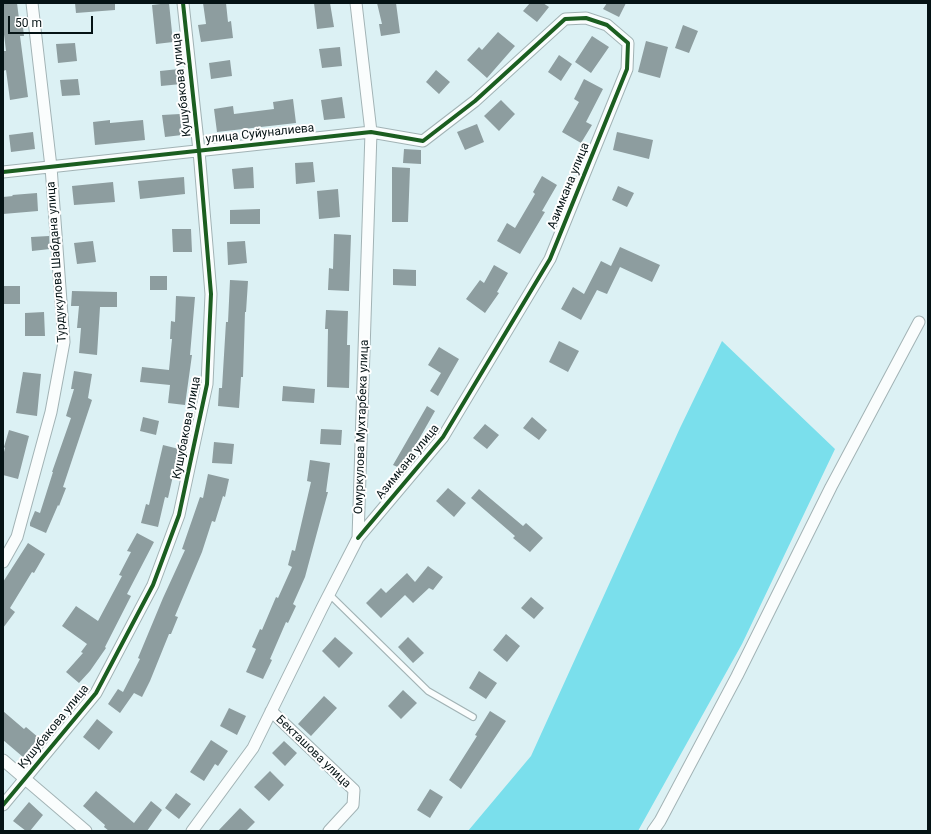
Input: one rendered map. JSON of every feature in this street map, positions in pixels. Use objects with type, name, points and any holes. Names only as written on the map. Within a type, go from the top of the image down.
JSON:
[{"type":"street","name":"Турдукулова Шабдана улица","points":[[3,562],[17,537],[51,412],[64,342],[51,167],[32,3]]},
{"type":"street","name":"Кушубакова улица","points":[[3,805],[96,693],[153,585],[179,515],[207,384],[211,294],[199,151],[183,3]]},
{"type":"street","name":"Омуркулова Мухтарбека улица","points":[[192,831],[253,748],[358,538],[371,132],[356,3]]},
{"type":"street","name":"Азимкана улица","points":[[358,538],[443,437],[550,259],[627,69],[628,43],[607,25],[586,18],[565,19],[475,101],[423,141]]},
{"type":"street","name":"улица Суйуналиева","points":[[3,172],[371,132],[423,141]]},
{"type":"street","points":[[653,831],[737,676],[831,487],[919,322]]},
{"type":"street","name":"Бекташова улица","points":[[271,712],[354,790],[353,805],[329,831]]},
{"type":"street","points":[[3,760],[86,831]]},
{"type":"lane","points":[[329,594],[428,691],[473,717]]},
{"type":"shaded area","points":[[722,341],[835,449],[742,644],[638,831],[468,831],[531,756],[680,428]]},
{"type":"building","points":[[3,3],[17,3],[19,19],[22,19],[24,36],[20,36],[28,97],[10,100],[6,70],[3,71],[3,51],[6,51],[3,26]]},
{"type":"building","points":[[75,3],[115,3],[115,10],[76,13]]},
{"type":"building","points":[[169,3],[173,42],[156,44],[152,5]]},
{"type":"building","points":[[203,3],[226,3],[228,22],[231,21],[233,38],[201,42],[198,25],[206,24]]},
{"type":"building","points":[[314,3],[330,3],[334,27],[317,29]]},
{"type":"building","points":[[377,3],[396,3],[400,33],[381,36],[379,24],[382,24]]},
{"type":"building","points":[[530,3],[543,3],[549,7],[537,22],[523,11]]},
{"type":"building","points":[[607,3],[626,3],[619,17],[603,9]]},
{"type":"building","points":[[683,25],[698,31],[689,53],[675,48]]},
{"type":"building","points":[[498,32],[515,46],[487,78],[467,60],[479,47],[482,50]]},
{"type":"building","points":[[592,36],[609,47],[591,73],[575,62]]},
{"type":"building","points":[[646,41],[668,47],[660,78],[638,72]]},
{"type":"building","points":[[75,43],[77,61],[58,63],[56,44]]},
{"type":"building","points":[[340,47],[342,66],[322,68],[319,49]]},
{"type":"building","points":[[559,55],[572,64],[561,81],[548,72]]},
{"type":"building","points":[[230,60],[232,76],[211,79],[209,63]]},
{"type":"building","points":[[179,69],[181,84],[161,86],[160,71]]},
{"type":"building","points":[[436,70],[450,82],[439,94],[426,82]]},
{"type":"building","points":[[78,79],[80,95],[62,96],[60,80]]},
{"type":"building","points":[[584,79],[603,89],[586,122],[592,125],[581,143],[562,132],[579,102],[574,99]]},
{"type":"building","points":[[342,97],[345,118],[324,120],[321,100]]},
{"type":"building","points":[[293,99],[296,123],[217,132],[214,109],[233,106],[234,114],[274,109],[273,102]]},
{"type":"building","points":[[501,100],[515,114],[499,131],[484,116]]},
{"type":"building","points":[[180,114],[182,135],[165,137],[162,115]]},
{"type":"building","points":[[110,120],[110,123],[143,120],[145,140],[95,145],[93,122]]},
{"type":"building","points":[[477,124],[484,142],[465,150],[457,132]]},
{"type":"building","points":[[33,132],[35,149],[11,152],[9,135]]},
{"type":"building","points":[[617,132],[653,140],[649,159],[613,150]]},
{"type":"building","points":[[404,149],[421,150],[421,164],[403,163]]},
{"type":"building","points":[[313,162],[315,182],[296,184],[295,163]]},
{"type":"building","points":[[253,167],[254,188],[234,189],[232,169]]},
{"type":"building","points":[[392,167],[410,168],[408,222],[392,222]]},
{"type":"building","points":[[542,176],[557,185],[542,211],[545,212],[520,254],[497,241],[507,223],[515,228],[535,194],[533,192]]},
{"type":"building","points":[[184,177],[185,194],[140,199],[138,181]]},
{"type":"building","points":[[113,182],[115,202],[74,205],[72,186]]},
{"type":"building","points":[[618,186],[634,193],[627,207],[612,200]]},
{"type":"building","points":[[338,189],[340,217],[319,219],[317,191]]},
{"type":"building","points":[[37,193],[38,211],[3,214],[3,197]]},
{"type":"building","points":[[260,209],[260,224],[230,224],[230,210]]},
{"type":"building","points":[[172,229],[191,229],[192,252],[173,252]]},
{"type":"building","points":[[334,234],[351,235],[349,291],[328,290],[329,268],[333,269]]},
{"type":"building","points":[[49,236],[50,249],[32,251],[31,237]]},
{"type":"building","points":[[93,241],[96,262],[77,264],[74,243]]},
{"type":"building","points":[[245,241],[247,263],[228,265],[227,242]]},
{"type":"building","points":[[620,247],[660,265],[652,282],[620,267],[607,294],[597,290],[581,320],[561,309],[573,287],[584,294],[601,261],[611,266]]},
{"type":"building","points":[[494,265],[508,273],[497,292],[499,293],[485,313],[466,299],[480,280],[484,283]]},
{"type":"building","points":[[393,269],[416,270],[416,286],[393,285]]},
{"type":"building","points":[[150,276],[167,276],[167,290],[150,290]]},
{"type":"building","points":[[230,280],[248,281],[245,312],[243,377],[241,377],[239,408],[218,406],[219,388],[222,388]]},
{"type":"building","points":[[4,286],[20,286],[20,304],[4,304]]},
{"type":"building","points":[[72,291],[117,292],[117,307],[100,307],[97,355],[79,353],[81,328],[77,328],[79,306],[71,306]]},
{"type":"building","points":[[176,296],[195,297],[190,355],[192,355],[185,405],[168,403],[170,385],[140,382],[142,367],[169,370],[172,339],[170,339],[171,321],[175,322]]},
{"type":"building","points":[[326,310],[348,311],[347,345],[350,345],[349,388],[327,387],[328,329],[325,329]]},
{"type":"building","points":[[44,312],[45,336],[25,336],[25,313]]},
{"type":"building","points":[[559,341],[579,351],[568,372],[549,362]]},
{"type":"building","points":[[439,347],[459,359],[438,396],[430,391],[441,373],[428,365]]},
{"type":"building","points":[[74,371],[92,374],[88,398],[92,400],[63,487],[66,488],[46,533],[30,526],[30,523],[35,511],[40,513],[52,472],[71,418],[66,416],[74,389],[71,389]]},
{"type":"building","points":[[23,372],[41,374],[37,416],[16,413]]},
{"type":"building","points":[[283,386],[315,389],[314,403],[282,401]]},
{"type":"building","points":[[427,406],[435,411],[402,469],[393,465]]},
{"type":"building","points":[[143,417],[159,421],[156,435],[140,431]]},
{"type":"building","points":[[532,417],[547,430],[539,440],[523,428]]},
{"type":"building","points":[[485,424],[499,435],[487,449],[473,438]]},
{"type":"building","points":[[321,429],[342,430],[341,445],[320,444]]},
{"type":"building","points":[[9,430],[29,436],[18,479],[3,475],[4,447]]},
{"type":"building","points":[[214,442],[234,444],[232,464],[212,463]]},
{"type":"building","points":[[163,445],[179,449],[168,498],[165,497],[158,527],[141,523],[146,504],[149,505]]},
{"type":"building","points":[[310,460],[330,463],[326,492],[328,492],[305,577],[293,604],[296,606],[288,623],[286,622],[270,659],[272,660],[263,679],[246,672],[256,649],[252,647],[260,629],[262,630],[276,597],[278,598],[292,567],[288,565],[292,550],[295,551],[311,482],[307,481]]},
{"type":"building","points":[[208,474],[229,479],[225,497],[223,496],[215,522],[212,521],[202,552],[175,616],[178,617],[171,634],[169,634],[150,681],[142,697],[134,693],[120,713],[108,704],[118,689],[123,692],[140,659],[138,658],[185,550],[182,549],[200,497],[203,498]]},
{"type":"building","points":[[448,488],[466,503],[454,517],[436,501]]},
{"type":"building","points":[[479,489],[523,526],[526,523],[543,538],[530,552],[513,538],[515,536],[471,498]]},
{"type":"building","points":[[137,533],[154,542],[127,594],[131,596],[105,647],[106,648],[90,671],[79,683],[66,672],[83,653],[81,652],[87,644],[62,626],[76,606],[98,621],[122,576],[119,575],[131,552],[127,551]]},
{"type":"building","points":[[28,543],[45,554],[10,608],[15,612],[3,628],[3,582]]},
{"type":"building","points":[[428,566],[443,577],[433,590],[429,588],[413,603],[405,595],[381,618],[366,603],[381,588],[386,593],[407,573],[415,582]]},
{"type":"building","points":[[531,597],[544,608],[534,619],[521,608]]},
{"type":"building","points":[[506,634],[520,646],[507,662],[493,650]]},
{"type":"building","points":[[335,637],[353,653],[339,668],[322,651]]},
{"type":"building","points":[[408,637],[424,653],[413,663],[398,647]]},
{"type":"building","points":[[479,671],[497,683],[486,699],[469,688]]},
{"type":"building","points":[[403,690],[417,703],[401,719],[388,706]]},
{"type":"building","points":[[324,696],[337,708],[311,736],[298,724]]},
{"type":"building","points":[[229,708],[246,716],[237,735],[220,726]]},
{"type":"building","points":[[3,711],[24,729],[26,727],[39,738],[23,757],[3,740]]},
{"type":"building","points":[[490,711],[506,721],[461,789],[449,780],[477,736],[475,735]]},
{"type":"building","points":[[97,719],[113,732],[99,750],[83,737]]},
{"type":"building","points":[[211,740],[228,751],[218,766],[215,764],[204,781],[190,772]]},
{"type":"building","points":[[284,741],[297,753],[285,766],[272,753]]},
{"type":"building","points":[[270,771],[284,785],[269,801],[254,787]]},
{"type":"building","points":[[430,789],[443,797],[430,818],[417,810]]},
{"type":"building","points":[[96,791],[134,823],[151,801],[162,810],[147,831],[109,831],[104,827],[105,825],[83,806]]},
{"type":"building","points":[[176,793],[191,804],[179,819],[165,808]]},
{"type":"building","points":[[29,802],[43,815],[30,831],[26,831],[13,821]]},
{"type":"building","points":[[240,808],[255,822],[246,831],[218,831]]},
{"type":"cycle path","points":[[3,805],[96,693],[153,585],[179,515],[207,384],[211,294],[199,151],[183,3]]},
{"type":"cycle path","points":[[3,172],[371,132],[423,141],[475,101],[565,19],[586,18],[607,25],[628,43],[627,69],[550,259],[443,437],[358,538]]}]
